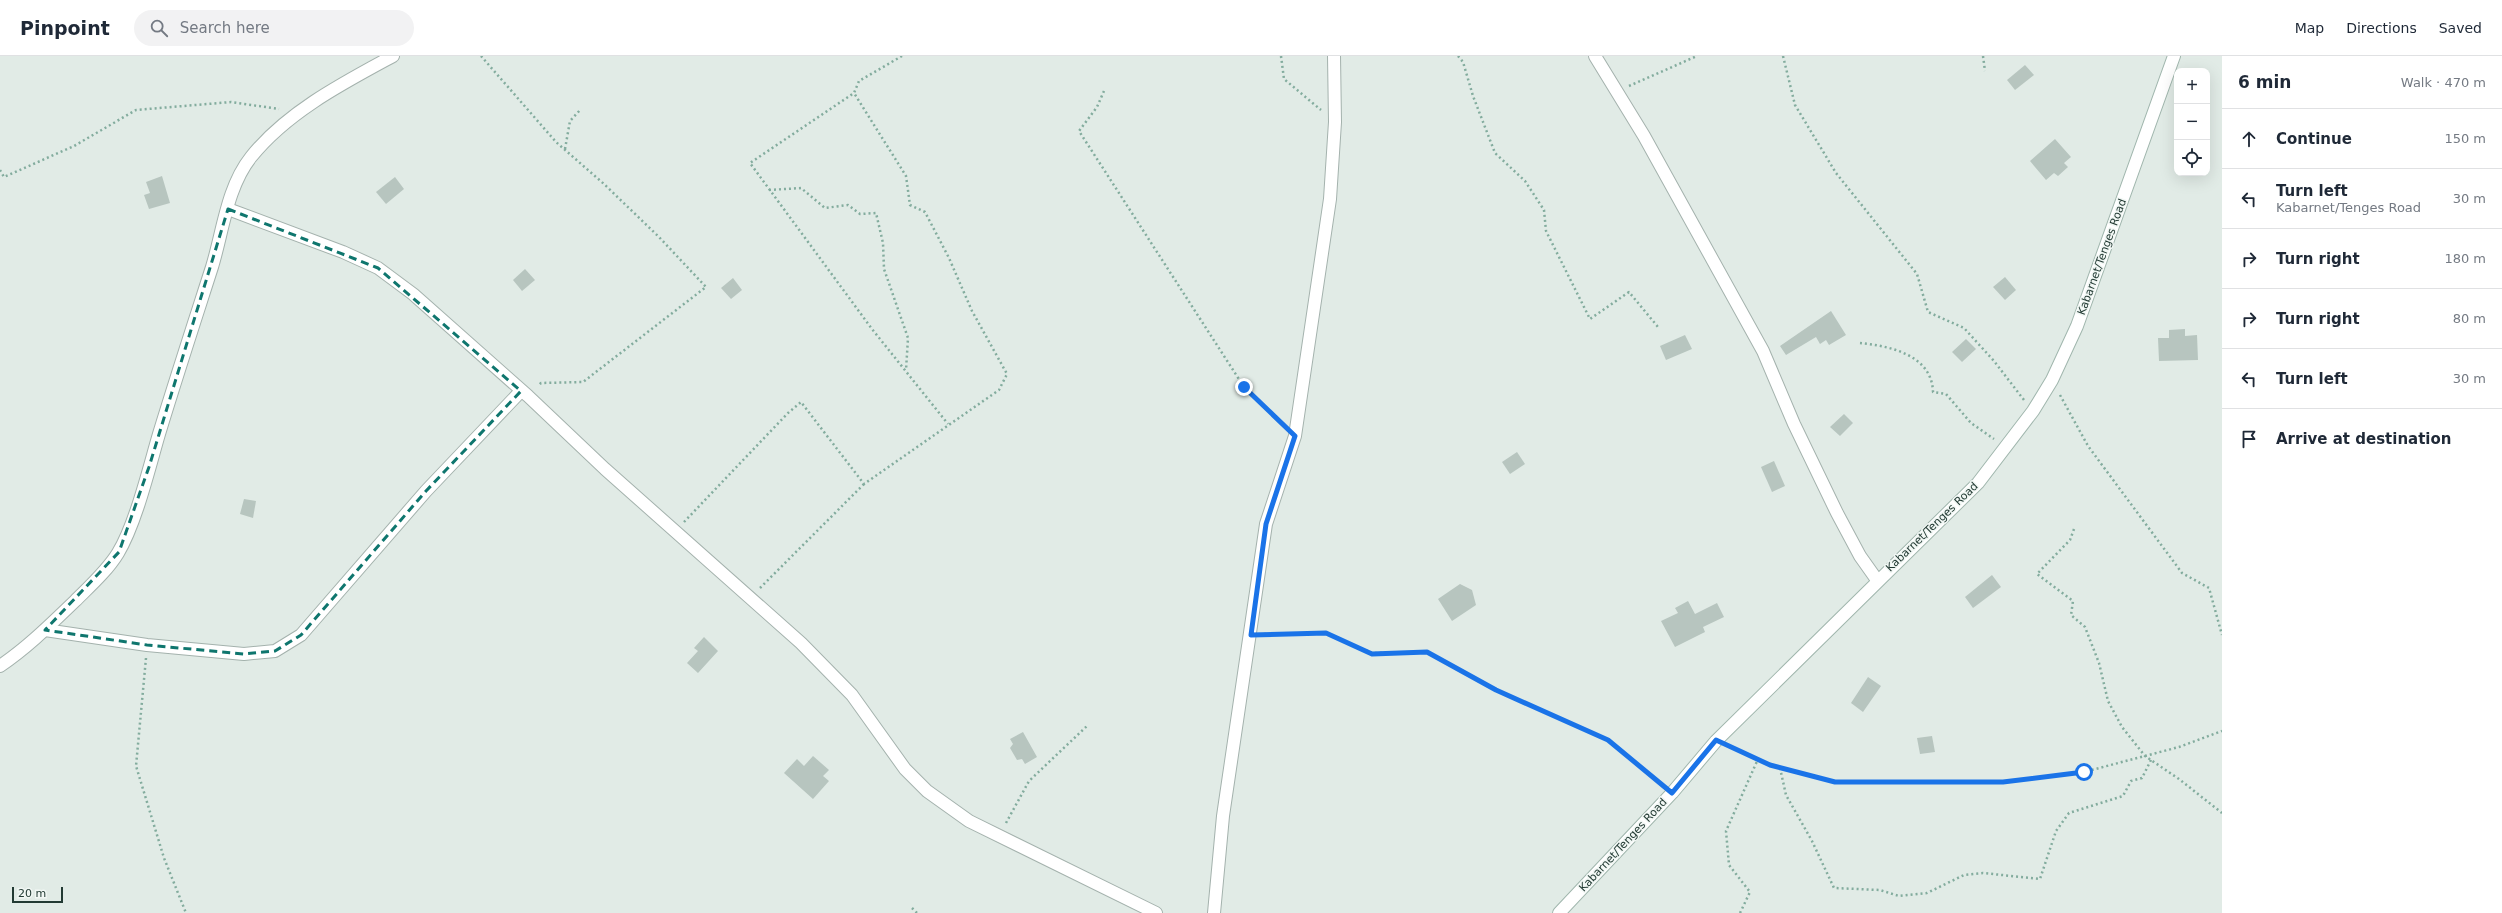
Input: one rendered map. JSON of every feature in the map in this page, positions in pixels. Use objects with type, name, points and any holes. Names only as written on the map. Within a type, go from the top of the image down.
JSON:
[{"type":"street","points":[[0,666],[24,650],[45,630],[88,588],[118,552],[149,467],[228,210],[231,191],[250,158],[278,129],[301,112],[393,56]]},
{"type":"street","points":[[1214,913],[1223,816],[1245,659],[1251,635],[1266,524],[1295,436],[1330,199],[1335,122],[1334,56]]},
{"type":"street","points":[[1595,56],[1644,136],[1763,351],[1794,424],[1836,513],[1860,556],[1877,580]]},
{"type":"street","name":"Kabarnet/Tenges Road","points":[[1559,913],[1672,793],[1716,740],[1877,580],[1973,488],[2006,448],[2033,411],[2052,380],[2077,326],[2174,56]]},
{"type":"street","points":[[228,210],[343,252],[378,268],[413,294],[675,532],[801,643],[852,695],[905,769],[927,792],[958,814],[998,836],[1156,913]]},
{"type":"street","points":[[45,630],[147,645],[244,654],[275,651],[301,636],[426,491],[524,394]]},
{"type":"path","points":[[481,56],[564,150],[604,184],[659,236],[706,287],[583,382],[541,383],[524,394]]},
{"type":"path","points":[[902,56],[859,81],[854,93],[750,163],[906,371],[948,424]]},
{"type":"path","points":[[1281,56],[1284,79],[1335,122]]},
{"type":"path","points":[[1458,56],[1463,62],[1473,96],[1495,153],[1525,181],[1544,210],[1546,231],[1590,319],[1629,292],[1658,327]]},
{"type":"path","points":[[1616,92],[1697,56]]},
{"type":"path","points":[[1783,56],[1794,105],[1836,173],[1917,274],[1928,312],[1964,328],[1994,361],[2033,411]]},
{"type":"path","points":[[1983,56],[1985,71]]},
{"type":"path","points":[[1104,91],[1096,107],[1079,131],[1244,387],[1295,436]]},
{"type":"path","points":[[750,598],[864,484],[948,424],[999,390],[1007,374],[972,311],[949,258],[925,212],[910,205],[906,176],[854,93]]},
{"type":"path","points":[[0,170],[4,177],[74,146],[136,110],[231,102],[301,112]]},
{"type":"path","points":[[564,150],[570,120],[581,109]]},
{"type":"path","points":[[769,190],[801,188],[825,208],[848,205],[860,214],[876,213],[883,243],[884,269],[908,338],[906,371]]},
{"type":"path","points":[[1860,342],[1883,345],[1907,354],[1925,368],[1932,379],[1932,392],[1946,394],[1971,423],[2006,448]]},
{"type":"path","points":[[2052,380],[2088,446],[2182,573],[2209,588],[2222,635]]},
{"type":"path","points":[[675,532],[782,418],[801,402],[864,484]]},
{"type":"path","points":[[2074,529],[2070,540],[2037,574],[2073,601],[2071,615],[2084,627],[2099,663],[2108,701],[2122,726],[2145,756],[2222,813]]},
{"type":"path","points":[[1251,635],[1326,633],[1372,654],[1427,652],[1496,690],[1608,740],[1672,793]]},
{"type":"path","points":[[147,645],[136,766],[164,858],[186,913]]},
{"type":"path","points":[[998,836],[1029,781],[1087,726]]},
{"type":"path","points":[[1716,740],[1780,768],[1835,782],[2003,782],[2084,772],[2145,756],[2222,731]]},
{"type":"path","points":[[1740,913],[1750,892],[1729,865],[1726,831],[1758,759]]},
{"type":"path","points":[[1780,768],[1786,795],[1812,841],[1834,888],[1880,890],[1899,896],[1927,893],[1964,875],[1983,873],[2040,879],[2056,831],[2069,813],[2123,796],[2131,781],[2142,778],[2151,760]]},
{"type":"path","points":[[912,908],[917,913]]},
{"type":"highlighted area","points":[[228,209],[378,268],[521,391],[426,491],[301,635],[275,651],[244,654],[147,645],[45,630],[119,552],[149,467]]},
{"type":"building","points":[[2025,65],[2034,75],[2015,90],[2007,80]]},
{"type":"building","points":[[2055,139],[2071,157],[2064,163],[2068,167],[2058,176],[2054,173],[2046,180],[2030,161]]},
{"type":"building","points":[[162,176],[170,203],[149,209],[144,195],[150,193],[146,182]]},
{"type":"building","points":[[395,177],[404,189],[386,204],[376,192]]},
{"type":"building","points":[[525,269],[535,280],[522,291],[513,280]]},
{"type":"building","points":[[2005,277],[2016,290],[2005,300],[1993,287]]},
{"type":"building","points":[[733,278],[742,290],[731,299],[721,288]]},
{"type":"building","points":[[1831,311],[1846,335],[1829,345],[1826,340],[1820,344],[1816,337],[1786,355],[1780,346]]},
{"type":"building","points":[[2185,329],[2185,336],[2197,335],[2198,360],[2159,361],[2158,338],[2169,338],[2169,330]]},
{"type":"building","points":[[1685,335],[1692,349],[1666,360],[1660,346]]},
{"type":"building","points":[[1966,339],[1976,349],[1962,362],[1952,352]]},
{"type":"building","points":[[1844,414],[1853,423],[1840,436],[1830,427]]},
{"type":"building","points":[[1517,452],[1525,464],[1510,474],[1502,462]]},
{"type":"building","points":[[1774,461],[1785,486],[1772,492],[1761,467]]},
{"type":"building","points":[[244,499],[256,501],[253,518],[240,514]]},
{"type":"building","points":[[1992,575],[2001,587],[1973,608],[1965,597]]},
{"type":"building","points":[[1460,584],[1472,590],[1476,605],[1452,621],[1438,599]]},
{"type":"building","points":[[1688,601],[1695,614],[1717,603],[1724,617],[1703,627],[1705,632],[1675,647],[1661,621],[1678,613],[1675,608]]},
{"type":"building","points":[[704,637],[718,651],[698,673],[687,663],[698,651],[694,648]]},
{"type":"building","points":[[1868,677],[1881,686],[1863,712],[1851,703]]},
{"type":"building","points":[[1023,732],[1037,757],[1025,764],[1022,759],[1017,760],[1010,748],[1013,744],[1010,739]]},
{"type":"building","points":[[1932,736],[1935,752],[1920,754],[1917,738]]},
{"type":"building","points":[[813,756],[829,770],[823,776],[829,781],[813,799],[784,773],[797,759],[804,766]]},
{"type":"route","points":[[1244,387],[1295,436],[1266,524],[1258,574],[1251,635],[1326,633],[1372,654],[1427,652],[1496,690],[1608,740],[1672,793],[1716,740],[1770,765],[1835,782],[2003,782],[2084,772]]}]
